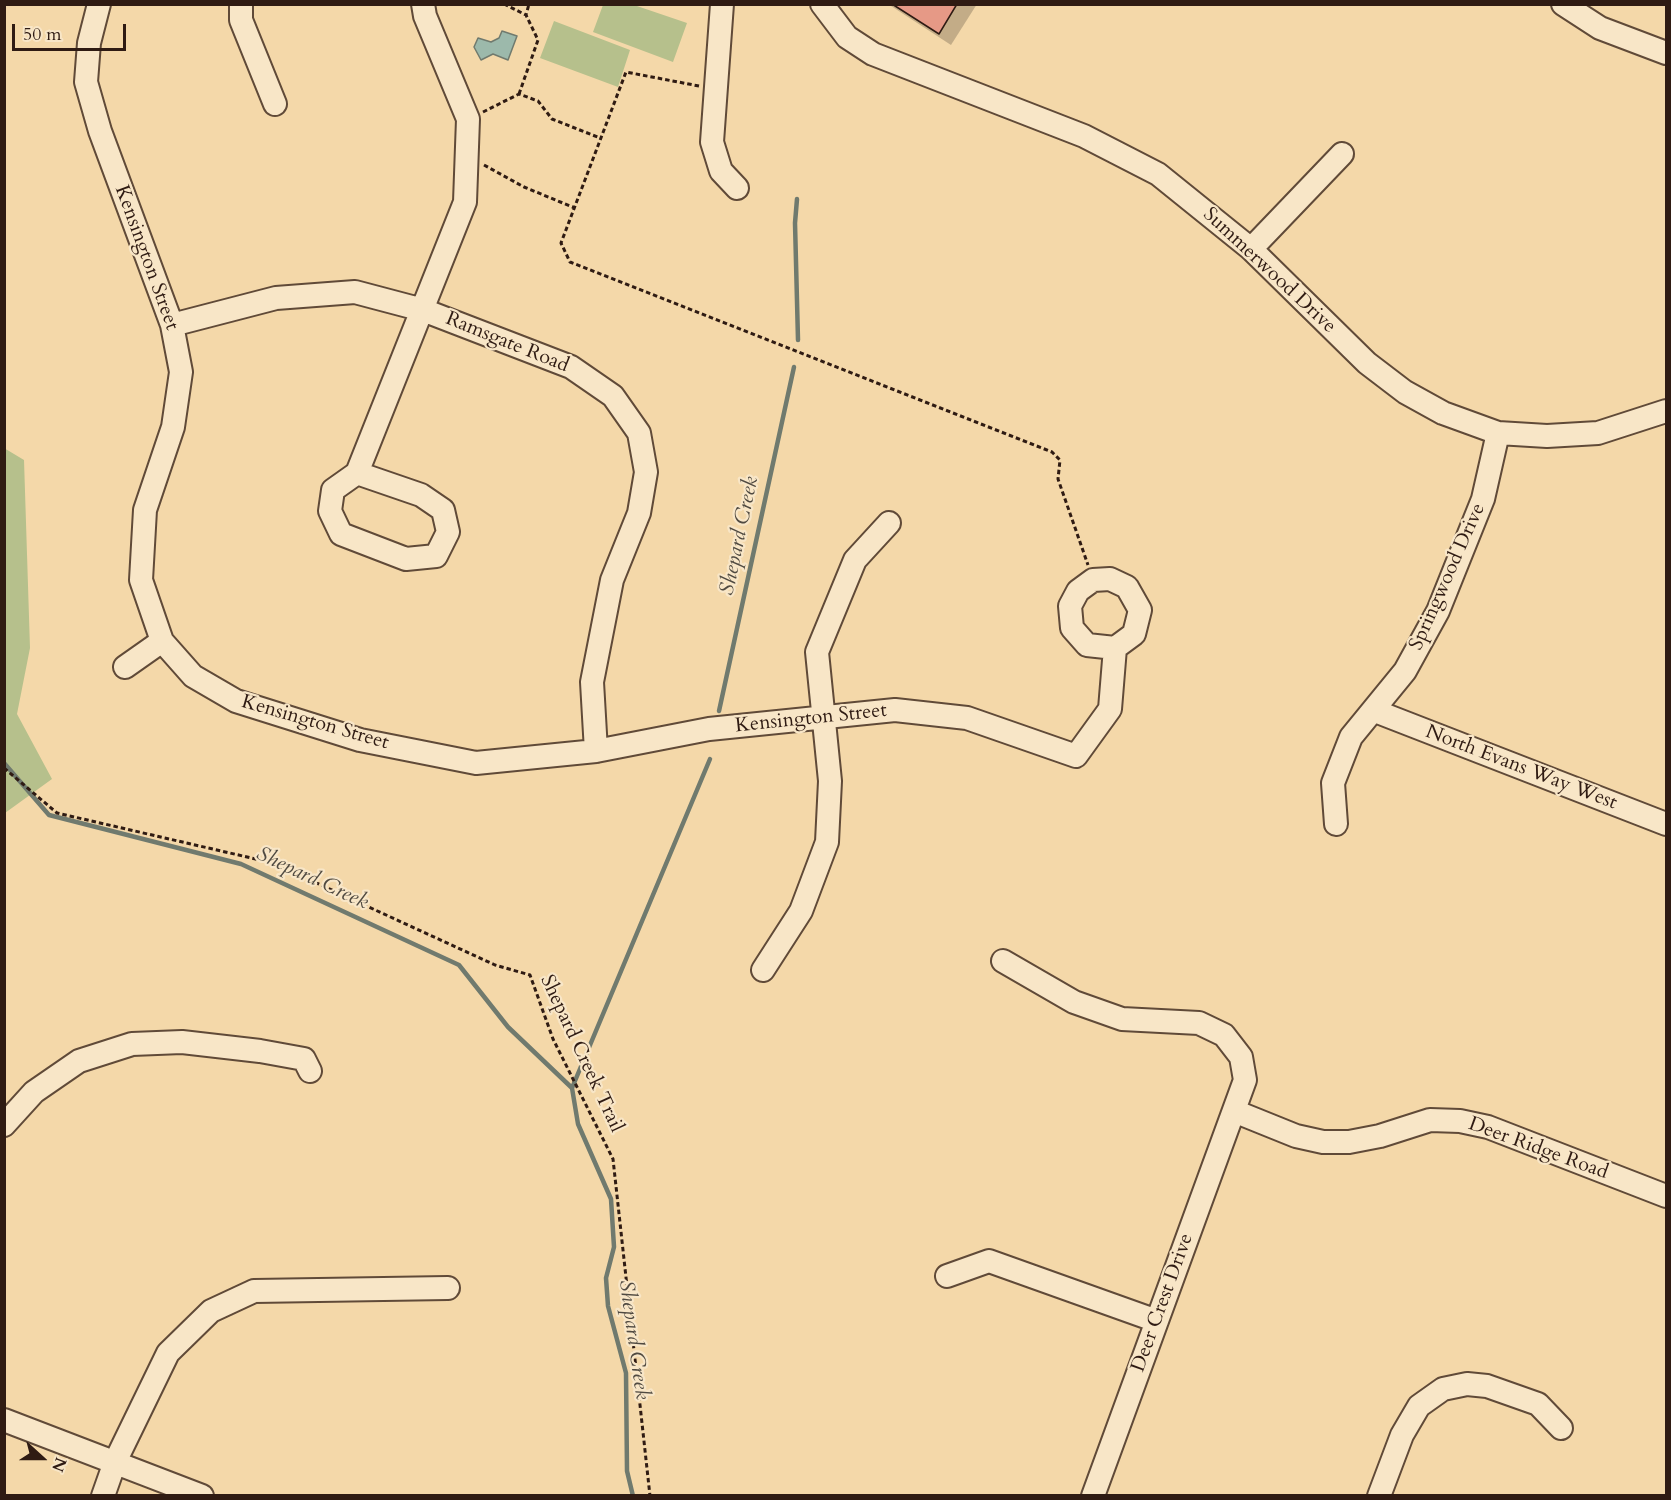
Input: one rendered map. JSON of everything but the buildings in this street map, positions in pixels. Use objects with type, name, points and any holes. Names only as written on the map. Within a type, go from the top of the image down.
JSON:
[{"type":"street","name":"Kensington Street","points":[[99,4],[89,43],[86,82],[100,131],[172,325],[181,372],[173,427],[145,510],[141,580],[162,641],[193,676],[236,701],[360,740],[476,763],[596,751],[709,729],[895,710],[967,718],[1076,756],[1110,709],[1114,648]]},
{"type":"street","points":[[241,4],[241,20],[275,104]]},
{"type":"street","points":[[357,473],[421,495],[442,510],[448,532],[436,556],[406,559],[341,534],[330,511],[333,490],[357,473],[465,202],[469,157],[468,119],[425,16],[423,4]]},
{"type":"street","points":[[722,4],[712,142],[721,171],[737,188]]},
{"type":"street","name":"Summerwood Drive","points":[[822,4],[847,37],[873,54],[1084,136],[1158,174],[1251,249],[1367,363],[1405,392],[1443,413],[1498,433],[1547,435],[1598,433],[1666,411]]},
{"type":"street","points":[[1563,4],[1600,28],[1666,53]]},
{"type":"street","points":[[1251,249],[1341,154]]},
{"type":"street","name":"Ramsgate Road","points":[[172,325],[276,298],[354,292],[423,310],[571,367],[613,396],[639,433],[646,472],[639,513],[612,579],[592,682],[596,751]]},
{"type":"street","name":"Springwood Drive","points":[[1336,824],[1333,783],[1351,737],[1375,711],[1405,671],[1438,611],[1483,498],[1498,433]]},
{"type":"street","points":[[763,970],[801,911],[826,842],[830,781],[817,652],[855,560],[889,523]]},
{"type":"street","points":[[1110,579],[1127,587],[1140,610],[1134,634],[1114,648],[1087,645],[1072,628],[1070,606],[1078,591],[1093,580],[1110,579]]},
{"type":"street","points":[[125,667],[162,641]]},
{"type":"street","name":"North Evans Way West","points":[[1375,711],[1666,824]]},
{"type":"street","name":"Deer Crest Drive","points":[[1003,961],[1074,1002],[1122,1019],[1199,1023],[1224,1035],[1241,1057],[1245,1080],[1093,1496]]},
{"type":"street","points":[[4,1125],[34,1092],[80,1061],[132,1044],[182,1042],[260,1051],[304,1059],[310,1071]]},
{"type":"street","name":"Deer Ridge Road","points":[[1234,1111],[1296,1136],[1323,1142],[1349,1142],[1370,1138],[1431,1120],[1460,1120],[1488,1127],[1666,1196]]},
{"type":"street","points":[[947,1276],[988,1261],[1156,1321]]},
{"type":"street","points":[[102,1496],[115,1462],[168,1353],[211,1311],[254,1291],[448,1288]]},
{"type":"street","points":[[1379,1496],[1402,1435],[1419,1406],[1443,1389],[1467,1384],[1486,1386],[1538,1404],[1561,1428]]},
{"type":"street","points":[[4,1420],[202,1496]]},
{"type":"path","points":[[468,119],[519,94],[538,40],[526,15],[504,4]]},
{"type":"path","points":[[526,15],[529,4]]},
{"type":"path","points":[[716,89],[626,72],[561,243],[570,262],[1052,452],[1060,460],[1058,479],[1093,580]]},
{"type":"path","points":[[519,94],[538,101],[552,119],[601,138]]},
{"type":"path","points":[[469,157],[524,187],[575,208]]},
{"type":"path","name":"Shepard Creek Trail","points":[[4,768],[57,813],[273,863],[495,965],[530,975],[553,1039],[614,1159],[650,1496]]},
{"type":"green space","points":[[603,5],[634,5],[687,23],[673,62],[593,32]]},
{"type":"green space","points":[[554,21],[630,50],[618,87],[540,58]]},
{"type":"green space","points":[[4,448],[24,460],[30,648],[17,714],[52,779],[5,813]]},
{"type":"shaded area","points":[[502,31],[517,36],[508,60],[493,54],[481,60],[474,47],[478,38],[491,42],[499,38]]},
{"type":"waterway","name":"Shepard Creek","points":[[797,199],[795,223],[798,340]]},
{"type":"waterway","name":"Shepard Creek","points":[[719,711],[794,367]]},
{"type":"waterway","name":"Shepard Creek","points":[[633,1496],[627,1471],[626,1373],[608,1306],[606,1278],[614,1247],[611,1199],[578,1124],[572,1088],[710,759]]},
{"type":"waterway","name":"Shepard Creek","points":[[4,763],[49,815],[241,864],[459,965],[508,1027],[572,1088]]}]
